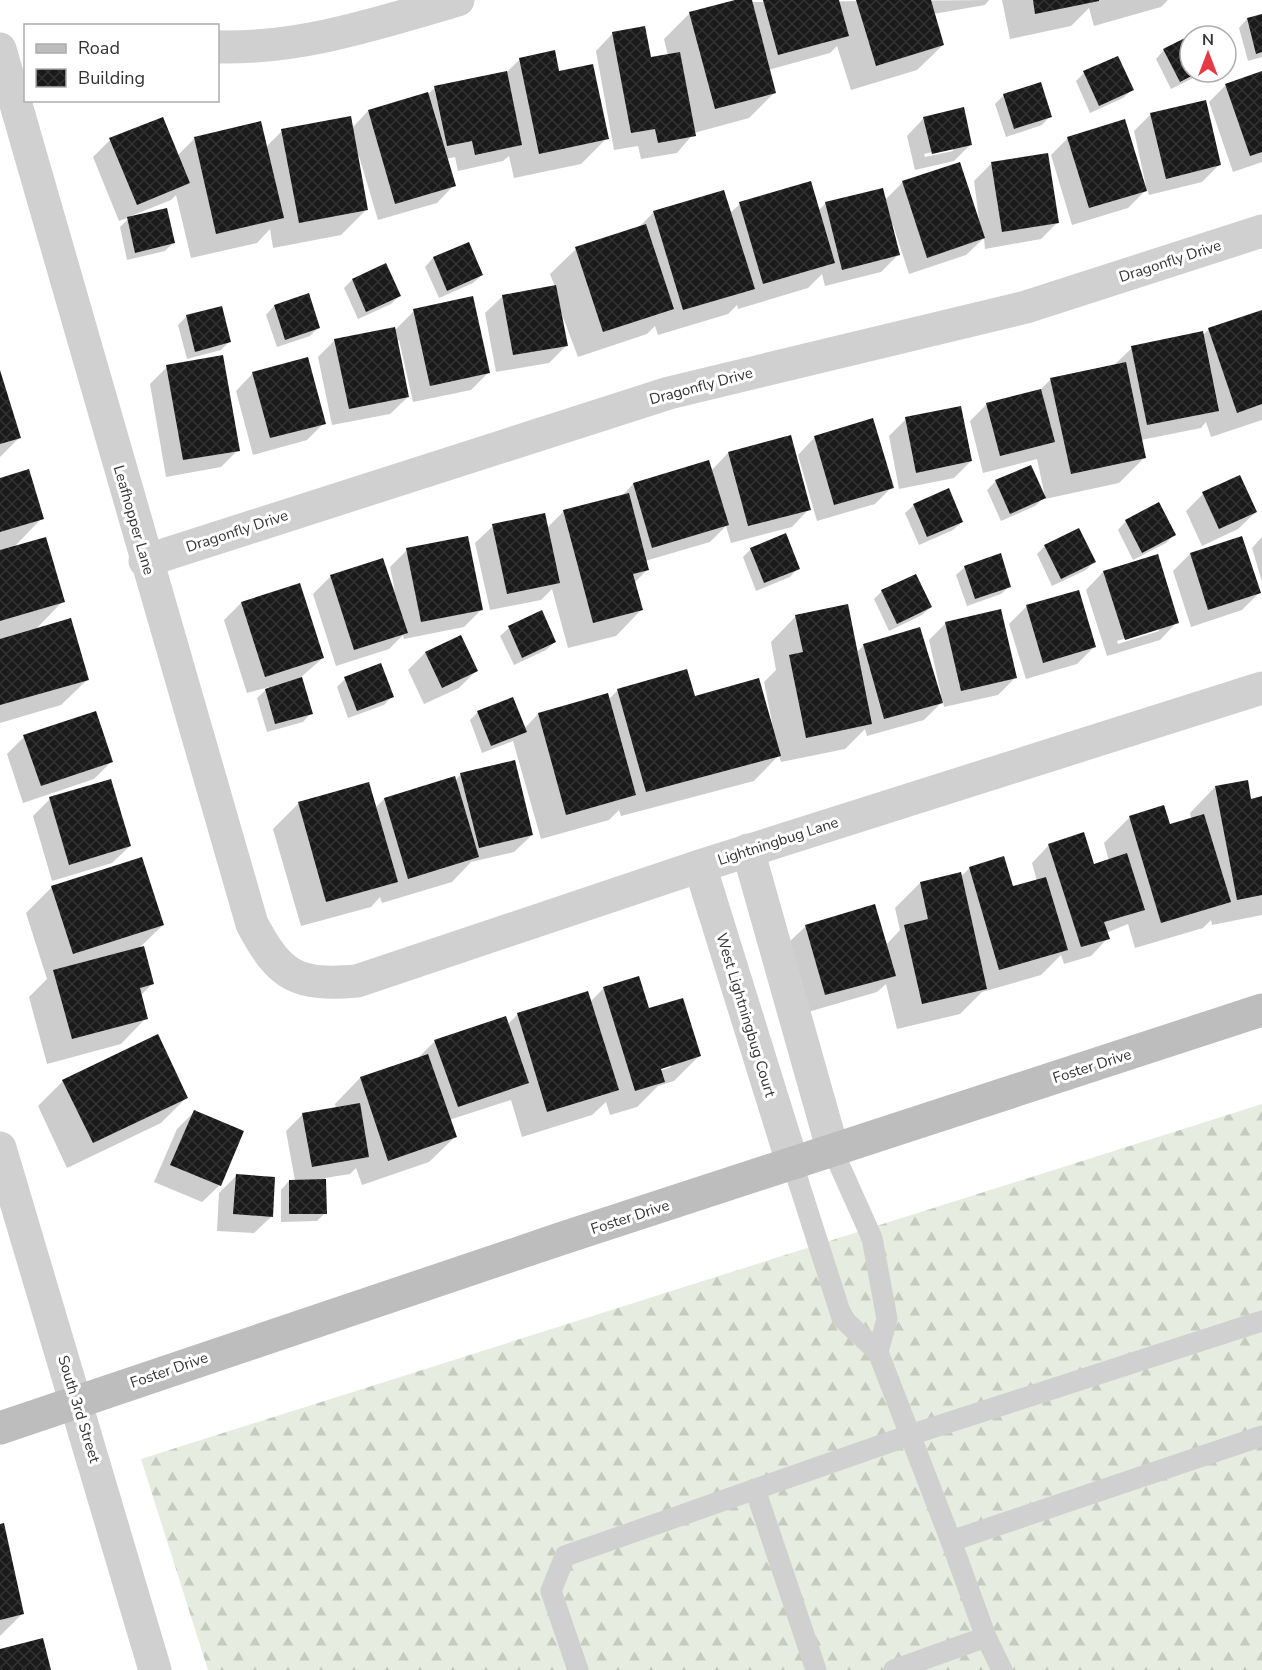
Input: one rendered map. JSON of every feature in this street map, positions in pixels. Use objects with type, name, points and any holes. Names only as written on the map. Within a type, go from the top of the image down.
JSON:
[{"type":"street","points":[[219,47],[253,48],[329,37],[458,0]]},
{"type":"street","points":[[0,44],[24,43]]},
{"type":"street","name":"Leafhopper Lane","points":[[0,49],[145,561],[252,924],[268,955],[294,976]]},
{"type":"street","name":"Dragonfly Drive","points":[[145,561],[669,393],[1026,308],[1262,231]]},
{"type":"street","name":"Lightningbug Lane","points":[[294,976],[323,984],[357,981],[748,850],[1262,688]]},
{"type":"street","points":[[748,850],[833,1151]]},
{"type":"street","name":"West Lightningbug Court","points":[[700,866],[793,1165]]},
{"type":"street","name":"Foster Drive","points":[[0,1428],[560,1239],[793,1165],[1262,1010]]},
{"type":"street","name":"South 3rd Street","points":[[0,1148],[156,1670]]},
{"type":"lane","points":[[833,1151],[872,1238],[887,1319],[878,1352]]},
{"type":"lane","points":[[793,1165],[842,1318],[878,1352],[986,1637],[1002,1670]]},
{"type":"lane","points":[[578,1670],[550,1591],[565,1556],[910,1435],[1262,1321]]},
{"type":"lane","points":[[951,1541],[1262,1436]]},
{"type":"lane","points":[[755,1489],[816,1670]]},
{"type":"lane","points":[[894,1670],[986,1637]]},
{"type":"green space","points":[[1262,1104],[1262,1670],[208,1670],[141,1459]]},
{"type":"building","points":[[735,0],[752,0],[776,93],[715,109],[689,12]]},
{"type":"building","points":[[763,0],[839,0],[849,36],[778,55]]},
{"type":"building","points":[[856,0],[931,0],[944,45],[876,66]]},
{"type":"building","points":[[1033,0],[1099,0],[1099,1],[1035,14]]},
{"type":"building","points":[[1262,14],[1262,52],[1256,54],[1247,18]]},
{"type":"building","points":[[645,26],[651,57],[680,52],[696,136],[658,143],[655,129],[631,133],[612,32]]},
{"type":"building","points":[[1178,42],[1178,78],[1163,49]]},
{"type":"building","points":[[555,50],[559,71],[593,64],[609,139],[539,154],[519,58]]},
{"type":"building","points":[[1118,56],[1134,90],[1099,106],[1083,71]]},
{"type":"building","points":[[507,71],[522,145],[475,155],[472,141],[447,146],[434,86]]},
{"type":"building","points":[[1262,71],[1262,152],[1250,156],[1225,84],[1238,84],[1238,79]]},
{"type":"building","points":[[1041,82],[1052,117],[1014,129],[1003,94]]},
{"type":"building","points":[[428,92],[456,186],[395,204],[368,110]]},
{"type":"building","points":[[1206,100],[1221,165],[1166,179],[1150,113]]},
{"type":"building","points":[[964,107],[972,145],[932,154],[923,117]]},
{"type":"building","points":[[351,116],[368,210],[299,223],[281,129]]},
{"type":"building","points":[[163,117],[190,183],[137,205],[109,138]]},
{"type":"building","points":[[1125,119],[1147,191],[1089,208],[1067,137]]},
{"type":"building","points":[[261,121],[284,218],[216,234],[194,137]]},
{"type":"building","points":[[1048,153],[1059,223],[1002,232],[991,162]]},
{"type":"building","points":[[960,162],[985,238],[927,258],[902,181]]},
{"type":"building","points":[[811,181],[835,263],[763,284],[739,202]]},
{"type":"building","points":[[883,188],[900,255],[842,270],[825,202]]},
{"type":"building","points":[[724,190],[755,289],[683,310],[653,211]]},
{"type":"building","points":[[167,208],[175,243],[135,253],[127,217]]},
{"type":"building","points":[[646,224],[674,309],[603,332],[575,247]]},
{"type":"building","points":[[469,242],[483,275],[447,291],[433,257]]},
{"type":"building","points":[[386,263],[401,296],[366,312],[352,279]]},
{"type":"building","points":[[556,285],[568,346],[513,355],[502,295]]},
{"type":"building","points":[[309,293],[320,328],[285,340],[274,305]]},
{"type":"building","points":[[473,296],[490,373],[430,386],[413,309]]},
{"type":"building","points":[[222,306],[231,342],[195,352],[186,315]]},
{"type":"building","points":[[1262,310],[1262,404],[1237,413],[1208,328]]},
{"type":"building","points":[[395,327],[409,397],[349,409],[334,339]]},
{"type":"building","points":[[1203,331],[1219,411],[1147,425],[1131,346]]},
{"type":"building","points":[[223,355],[240,451],[183,460],[166,365]]},
{"type":"building","points":[[308,357],[326,424],[270,438],[252,372]]},
{"type":"building","points":[[1126,362],[1146,458],[1071,474],[1050,378]]},
{"type":"building","points":[[0,370],[21,438],[0,444]]},
{"type":"building","points":[[1041,389],[1055,442],[1000,456],[986,403]]},
{"type":"building","points":[[961,406],[972,461],[916,473],[905,417]]},
{"type":"building","points":[[873,418],[894,488],[834,505],[814,436]]},
{"type":"building","points":[[791,435],[811,510],[748,526],[728,452]]},
{"type":"building","points":[[709,460],[729,525],[652,548],[633,483]]},
{"type":"building","points":[[1031,465],[1046,498],[1010,514],[995,480]]},
{"type":"building","points":[[29,469],[44,519],[0,532],[0,478]]},
{"type":"building","points":[[1240,475],[1257,512],[1219,529],[1202,492]]},
{"type":"building","points":[[949,488],[963,522],[927,537],[913,504]]},
{"type":"building","points":[[629,493],[649,570],[633,574],[643,610],[593,623],[563,510]]},
{"type":"building","points":[[1159,502],[1176,535],[1142,553],[1125,520]]},
{"type":"building","points":[[545,513],[560,583],[507,594],[492,524]]},
{"type":"building","points":[[1079,528],[1096,562],[1061,579],[1044,545]]},
{"type":"building","points":[[786,533],[800,569],[764,583],[750,548]]},
{"type":"building","points":[[468,536],[483,610],[421,622],[406,548]]},
{"type":"building","points":[[1242,536],[1261,593],[1208,610],[1190,553]]},
{"type":"building","points":[[46,537],[65,602],[0,621],[0,550]]},
{"type":"building","points":[[1001,553],[1011,587],[975,599],[964,566]]},
{"type":"building","points":[[1158,554],[1179,623],[1125,640],[1103,571]]},
{"type":"building","points":[[383,558],[408,633],[354,650],[330,575]]},
{"type":"building","points":[[916,574],[932,607],[897,624],[881,590]]},
{"type":"building","points":[[300,583],[324,658],[265,677],[241,602]]},
{"type":"building","points":[[1079,590],[1096,647],[1043,663],[1026,605]]},
{"type":"building","points":[[848,604],[872,724],[806,738],[789,655],[803,652],[795,615]]},
{"type":"building","points":[[1001,609],[1017,678],[961,691],[945,622]]},
{"type":"building","points":[[542,610],[556,642],[522,658],[508,626]]},
{"type":"building","points":[[71,618],[89,680],[0,705],[0,639]]},
{"type":"building","points":[[920,627],[943,703],[884,719],[863,644]]},
{"type":"building","points":[[461,635],[478,671],[442,688],[425,652]]},
{"type":"building","points":[[381,663],[394,697],[357,711],[344,677]]},
{"type":"building","points":[[687,669],[695,696],[759,678],[781,756],[646,792],[617,689]]},
{"type":"building","points":[[302,677],[313,714],[275,724],[265,689]]},
{"type":"building","points":[[608,693],[636,795],[566,815],[538,713]]},
{"type":"building","points":[[513,697],[527,732],[491,746],[477,711]]},
{"type":"building","points":[[96,711],[113,762],[41,786],[23,735]]},
{"type":"building","points":[[515,760],[533,835],[479,848],[460,773]]},
{"type":"building","points":[[455,776],[479,857],[408,879],[384,798]]},
{"type":"building","points":[[111,779],[131,846],[69,865],[49,797]]},
{"type":"building","points":[[1248,780],[1251,799],[1262,796],[1262,895],[1237,900],[1215,786]]},
{"type":"building","points":[[369,782],[398,882],[326,902],[298,802]]},
{"type":"building","points":[[1164,805],[1170,824],[1204,814],[1231,902],[1161,923],[1129,816]]},
{"type":"building","points":[[1084,832],[1094,864],[1127,853],[1145,910],[1104,922],[1110,939],[1081,947],[1048,844]]},
{"type":"building","points":[[1004,856],[1013,886],[1046,877],[1068,950],[999,970],[969,867]]},
{"type":"building","points":[[142,857],[164,925],[73,954],[51,886]]},
{"type":"building","points":[[961,872],[987,989],[922,1004],[904,925],[928,919],[920,882]]},
{"type":"building","points":[[875,904],[896,976],[825,995],[805,925]]},
{"type":"building","points":[[144,946],[154,984],[140,988],[148,1019],[72,1039],[53,970]]},
{"type":"building","points":[[639,976],[649,1008],[683,998],[701,1056],[661,1069],[665,1082],[635,1091],[603,987]]},
{"type":"building","points":[[588,991],[619,1090],[547,1112],[517,1013]]},
{"type":"building","points":[[506,1016],[529,1083],[458,1107],[434,1040]]},
{"type":"building","points":[[158,1034],[188,1098],[93,1143],[62,1080]]},
{"type":"building","points":[[428,1054],[457,1137],[388,1161],[360,1077]]},
{"type":"building","points":[[360,1103],[369,1157],[312,1167],[302,1113]]},
{"type":"building","points":[[194,1110],[244,1131],[221,1186],[170,1165]]},
{"type":"building","points":[[236,1174],[275,1177],[273,1217],[233,1214]]},
{"type":"building","points":[[326,1179],[327,1214],[289,1214],[289,1180]]},
{"type":"building","points":[[4,1523],[24,1614],[0,1620],[0,1524]]},
{"type":"building","points":[[43,1638],[51,1670],[0,1670],[0,1649]]}]
